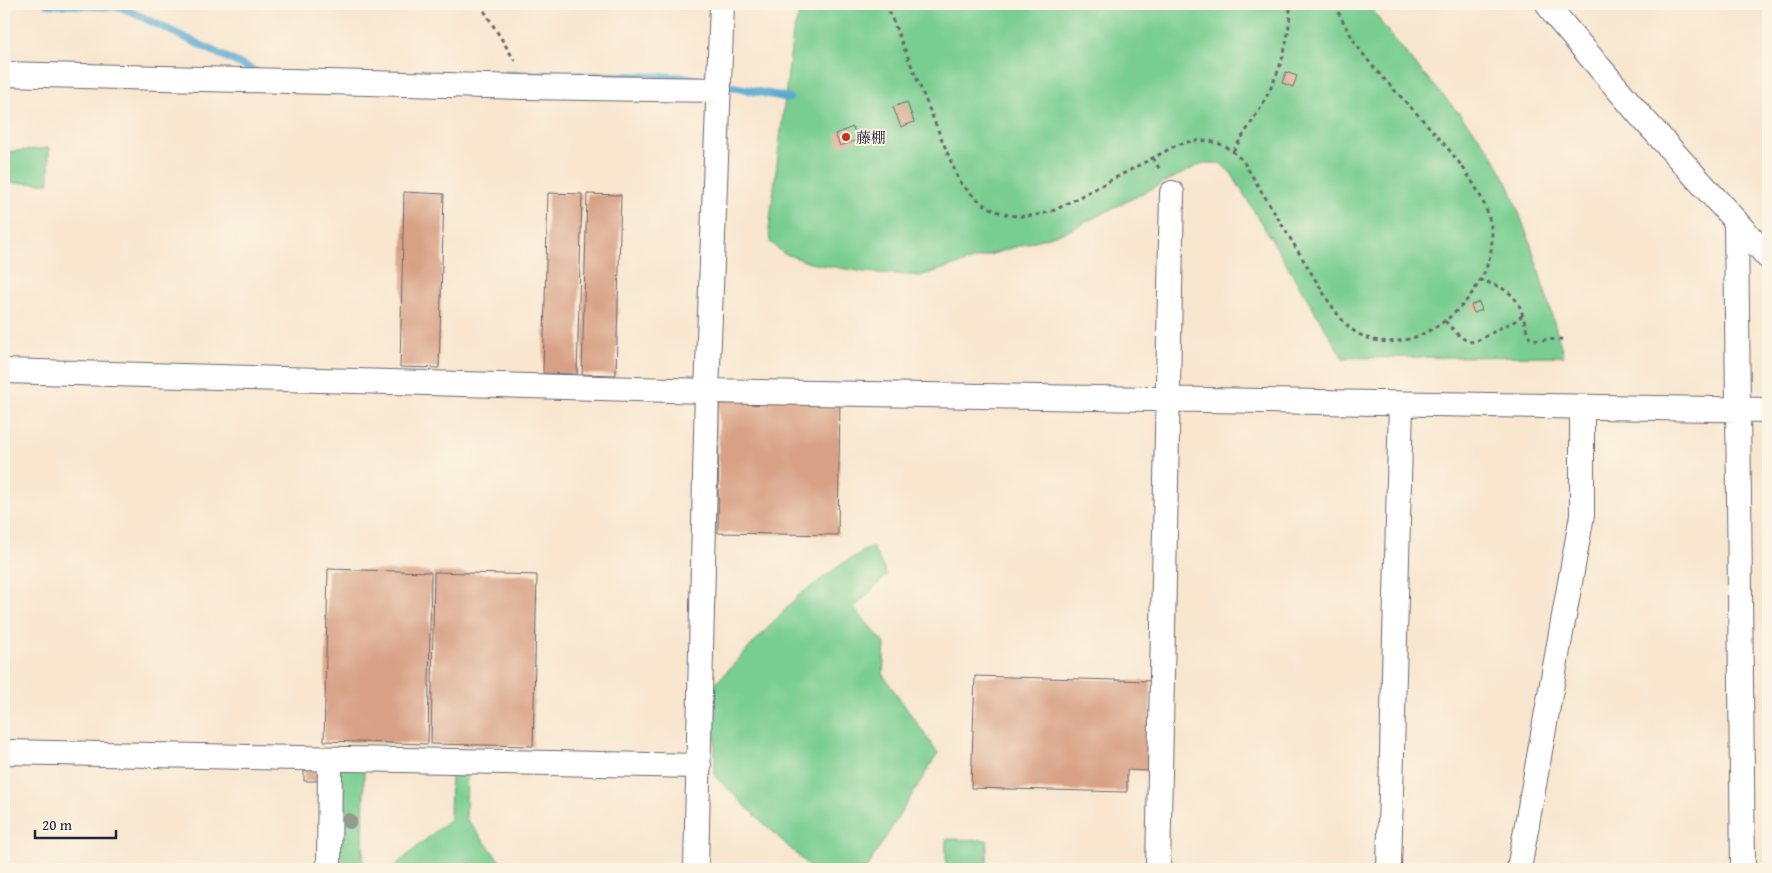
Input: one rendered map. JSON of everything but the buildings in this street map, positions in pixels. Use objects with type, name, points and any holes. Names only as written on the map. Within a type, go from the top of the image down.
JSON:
[{"type":"street","points":[[696,869],[707,391],[722,4]]},
{"type":"street","points":[[1548,4],[1555,15],[1639,114],[1768,257]]},
{"type":"street","points":[[4,74],[719,90]]},
{"type":"street","points":[[1158,869],[1172,193]]},
{"type":"street","points":[[1736,221],[1742,869]]},
{"type":"street","points":[[4,371],[707,391],[1768,410]]},
{"type":"street","points":[[1389,869],[1402,404]]},
{"type":"street","points":[[1519,869],[1582,515],[1582,407]]},
{"type":"street","points":[[4,752],[699,766]]},
{"type":"street","points":[[329,869],[330,760]]},
{"type":"path","points":[[480,4],[522,71],[523,87]]},
{"type":"path","points":[[886,4],[959,181],[968,192],[995,210],[1019,217],[1037,216],[1055,210],[1177,145],[1191,140],[1206,140],[1220,143],[1233,151],[1243,161],[1329,302],[1343,320],[1357,332],[1374,340],[1392,341],[1412,338],[1430,331],[1459,309],[1479,280],[1484,272],[1492,240],[1489,221],[1483,202],[1459,162],[1367,59],[1351,37],[1334,4]]},
{"type":"path","points":[[1233,151],[1271,90],[1278,73],[1288,34],[1290,4]]},
{"type":"path","points":[[1153,158],[1159,168]]},
{"type":"path","points":[[1479,280],[1498,286],[1516,300],[1530,338],[1540,340],[1563,339]]},
{"type":"path","points":[[1445,321],[1462,339],[1468,342],[1482,340],[1506,324],[1519,319],[1522,314]]},
{"type":"green space","points":[[803,4],[1369,4],[1382,24],[1490,151],[1509,186],[1531,245],[1564,356],[1343,358],[1231,173],[1220,163],[1203,163],[1068,231],[920,276],[865,272],[810,263],[783,253],[770,242],[769,229],[793,32]]},
{"type":"green space","points":[[49,148],[49,183],[4,183],[4,152]]},
{"type":"green space","points":[[872,546],[887,575],[854,608],[885,644],[883,675],[938,753],[866,869],[812,869],[715,777],[715,684],[798,596],[839,566]]},
{"type":"green space","points":[[338,768],[364,769],[363,869],[337,869]]},
{"type":"green space","points":[[451,771],[467,771],[466,818],[506,869],[391,869],[450,819]]},
{"type":"green space","points":[[946,839],[987,840],[987,869],[946,869]]},
{"type":"waterway","points":[[47,4],[121,7],[257,72]]},
{"type":"waterway","points":[[506,75],[683,77],[697,80]]},
{"type":"waterway","points":[[723,85],[789,98]]},
{"type":"place","name":"藤棚","points":[[846,137]]}]
